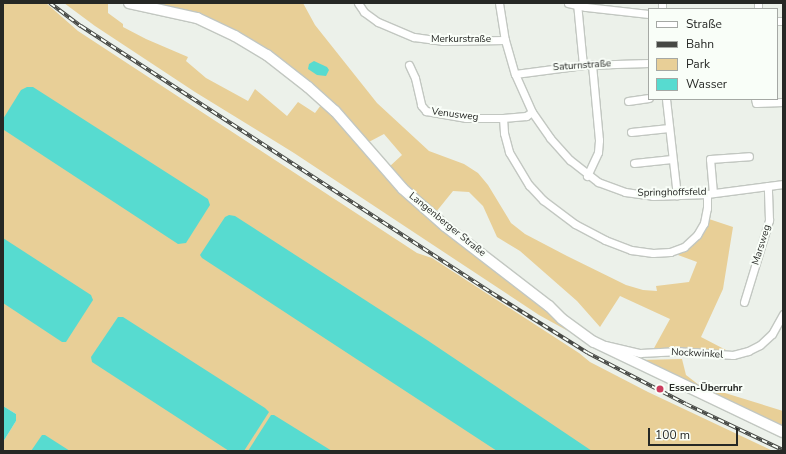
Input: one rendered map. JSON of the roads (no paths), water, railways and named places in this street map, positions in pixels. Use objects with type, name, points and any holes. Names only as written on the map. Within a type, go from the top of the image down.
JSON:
[{"type":"main road","name":"Langenberger Straße","points":[[129,3],[197,18],[235,36],[267,55],[308,87],[335,111],[403,189],[433,215],[548,306],[562,319],[594,342],[783,432]]},
{"type":"street","name":"Merkurstraße","points":[[358,3],[364,12],[378,22],[414,37],[442,41],[504,40]]},
{"type":"street","name":"Springhoffsfeld","points":[[499,3],[504,40],[515,74],[532,112],[550,138],[587,176],[610,188],[638,195],[677,196],[783,184]]},
{"type":"street","points":[[568,3],[586,7],[648,14]]},
{"type":"street","points":[[577,4],[583,65]]},
{"type":"street","name":"Saturnstraße","points":[[515,74],[583,65],[648,63]]},
{"type":"street","name":"Venusweg","points":[[409,65],[415,78],[421,106],[426,111],[466,118],[503,118],[526,116],[532,112]]},
{"type":"street","points":[[587,176],[599,145],[592,65]]},
{"type":"street","points":[[628,101],[648,98]]},
{"type":"street","points":[[666,100],[668,128],[677,196]]},
{"type":"street","points":[[755,100],[756,103],[783,102]]},
{"type":"street","points":[[503,118],[504,133],[509,152],[529,185],[543,200],[575,224],[624,248],[653,253],[670,252],[684,247],[697,235],[704,223],[710,193]]},
{"type":"street","points":[[631,132],[668,128]]},
{"type":"street","name":"Springhoffsfeld","points":[[710,193],[710,159],[749,156]]},
{"type":"street","points":[[634,163],[672,159]]},
{"type":"street","name":"Marsweg","points":[[744,302],[769,220],[768,186]]},
{"type":"street","name":"Nockwinkel","points":[[594,342],[621,347],[640,353],[685,351],[725,356],[740,354],[756,348],[769,337],[783,314]]},
{"type":"water","points":[[314,61],[327,67],[329,70],[326,76],[317,75],[308,69],[309,64]]},
{"type":"water","points":[[27,87],[33,87],[208,199],[210,205],[186,243],[178,244],[4,130],[3,119],[21,90]]},
{"type":"water","points":[[229,215],[235,216],[427,340],[592,451],[497,451],[202,258],[200,255],[225,217]]},
{"type":"water","points":[[3,238],[91,295],[93,300],[66,342],[62,342],[3,303]]},
{"type":"water","points":[[118,317],[123,317],[269,412],[244,451],[229,451],[92,362],[91,357]]},
{"type":"water","points":[[3,406],[16,414],[16,421],[3,442]]},
{"type":"water","points":[[271,415],[274,415],[332,451],[248,451]]},
{"type":"water","points":[[42,435],[45,435],[70,451],[31,451]]},
{"type":"railway","points":[[50,3],[81,26],[492,293],[588,353],[686,404],[783,450]]},
{"type":"place","name":"Essen-Überruhr","points":[[660,389]]}]
